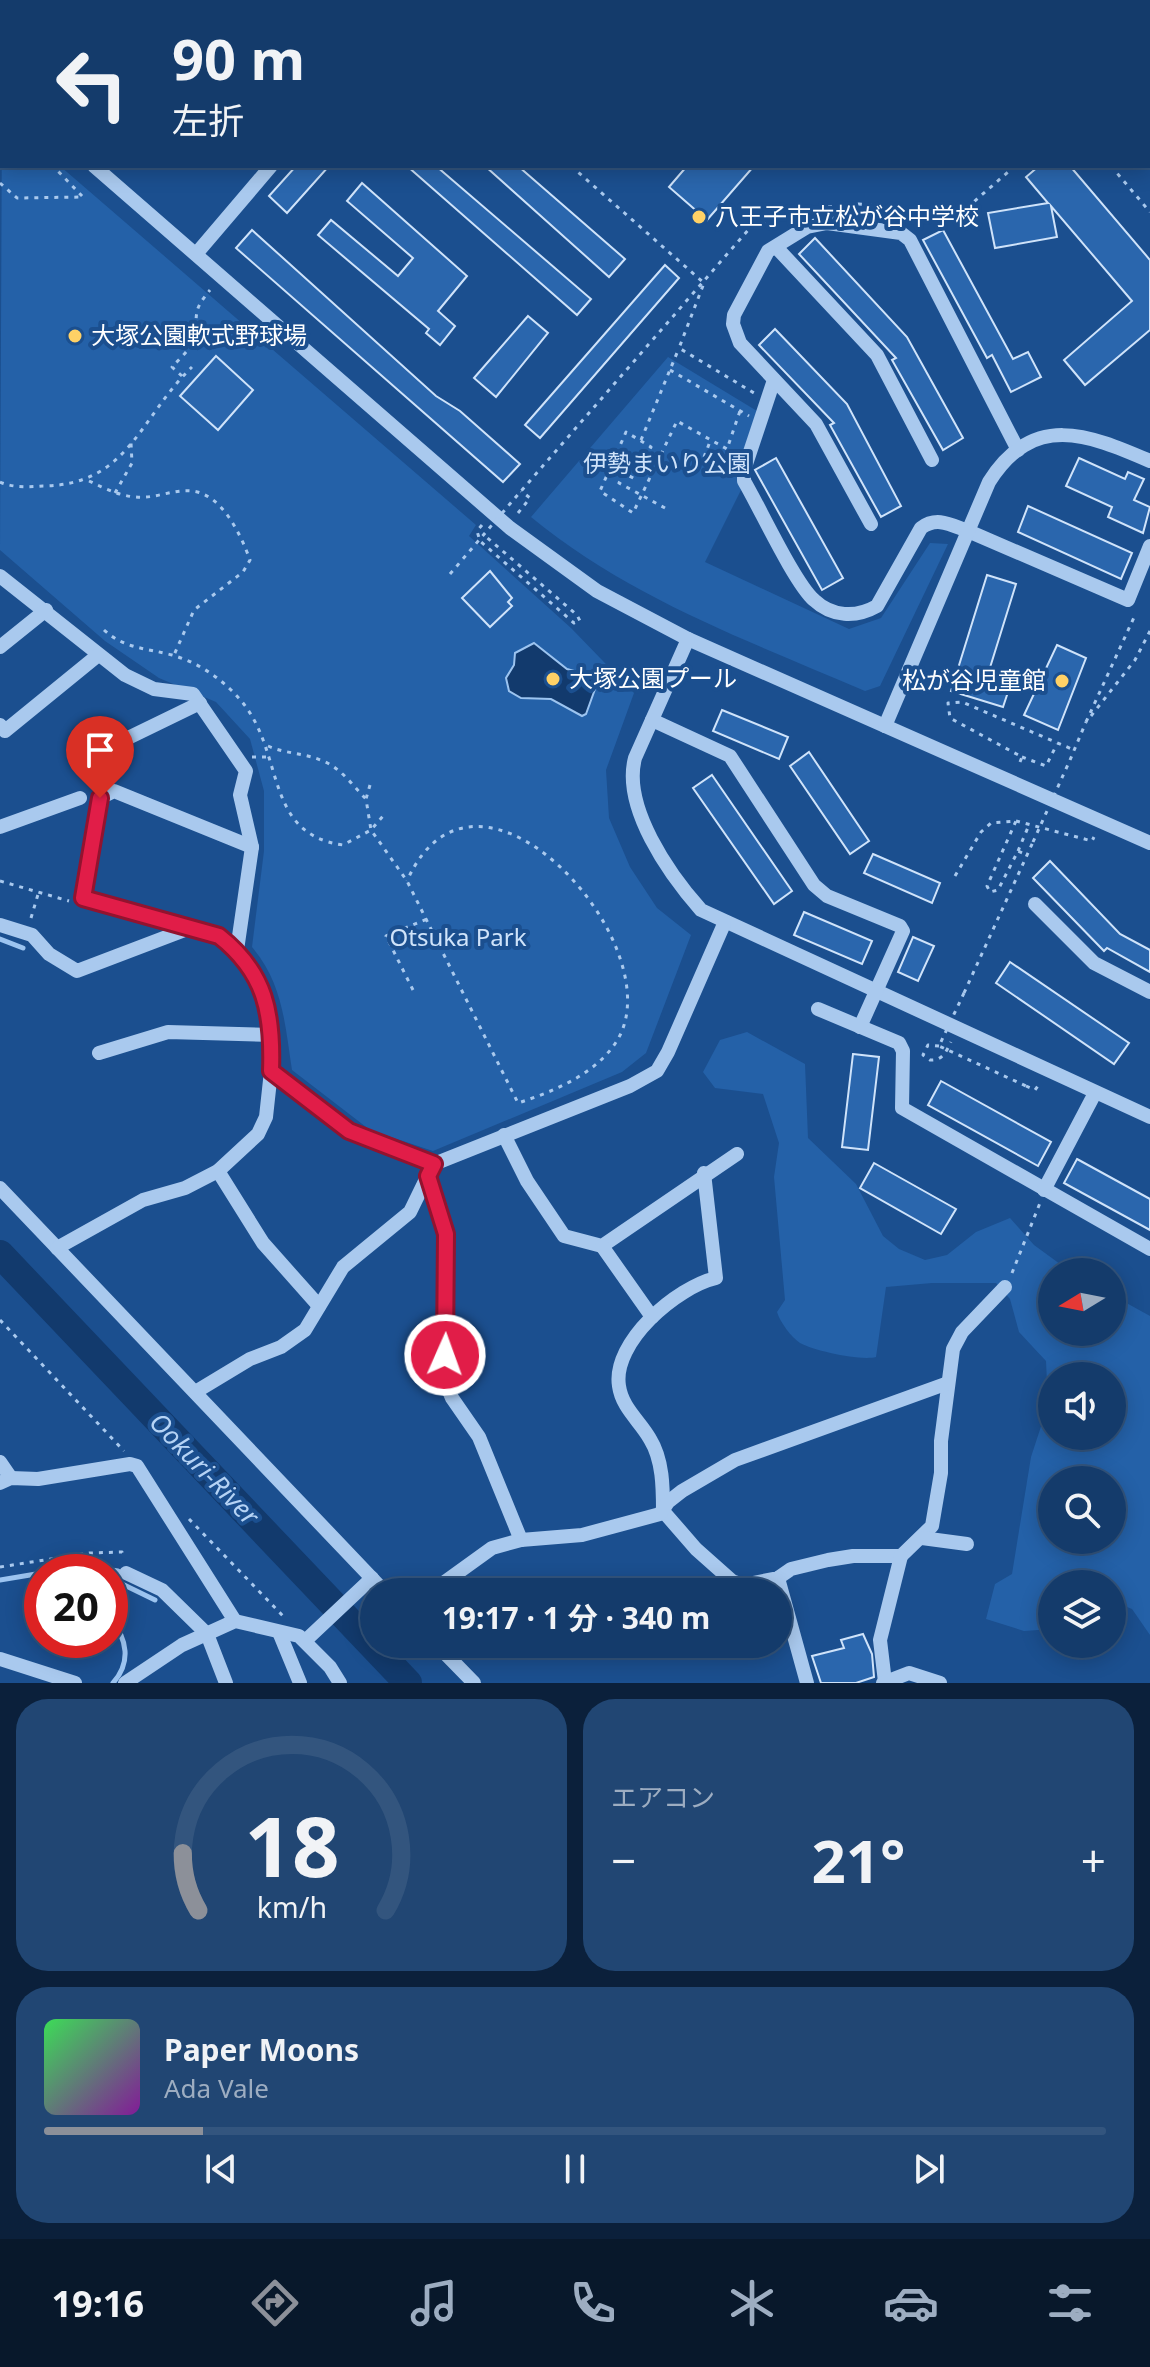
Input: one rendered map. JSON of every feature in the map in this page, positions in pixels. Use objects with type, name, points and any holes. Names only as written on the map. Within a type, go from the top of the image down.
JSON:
[{"type":"street","points":[[96,168],[540,552],[618,603],[688,639],[1150,843]]},
{"type":"street","points":[[196,254],[269,168]]},
{"type":"street","points":[[871,524],[816,424],[740,343],[733,324],[734,315],[768,251],[807,227],[827,223],[901,233],[910,240],[1018,450]]},
{"type":"street","points":[[776,247],[877,355],[932,460]]},
{"type":"street","points":[[774,380],[744,470],[744,481],[811,598],[822,607],[849,615],[877,606],[921,528],[930,521],[968,531],[1128,600],[1150,546]]},
{"type":"street","points":[[885,726],[989,482],[1018,450],[1047,436],[1079,434],[1150,461]]},
{"type":"street","points":[[0,576],[46,610],[97,656],[154,689],[193,694],[246,771],[240,795],[252,847],[237,950]]},
{"type":"street","points":[[0,647],[46,610]]},
{"type":"street","points":[[688,639],[635,758],[630,778],[637,810],[688,895],[701,910],[724,924],[875,994],[1150,1117]]},
{"type":"street","points":[[0,725],[5,731],[97,656]]},
{"type":"street","points":[[93,755],[200,703]]},
{"type":"street","points":[[652,720],[730,756],[814,885],[827,896],[900,926],[903,931],[860,1027]]},
{"type":"street","points":[[57,1248],[143,1200],[185,1188],[218,1171],[258,1134],[266,1117],[271,1071],[273,1035],[269,1007],[237,950],[219,936],[83,898],[100,798],[114,791],[252,847]]},
{"type":"street","points":[[0,827],[80,798]]},
{"type":"street","points":[[1035,904],[1094,963],[1150,992]]},
{"type":"street","points":[[197,1391],[250,1359],[281,1347],[305,1330],[343,1267],[410,1212],[431,1170],[504,1135],[630,1086],[657,1071],[724,924]]},
{"type":"street","points":[[0,925],[32,935],[49,954],[77,971],[190,928]]},
{"type":"street","points":[[818,1009],[899,1043],[903,1051],[902,1108],[1150,1249]]},
{"type":"street","points":[[99,1053],[168,1032],[273,1035]]},
{"type":"street","points":[[271,1071],[349,1131],[431,1170]]},
{"type":"street","points":[[1044,1190],[1095,1093]]},
{"type":"street","points":[[504,1135],[527,1181],[564,1236],[576,1242],[602,1246],[704,1173],[737,1154]]},
{"type":"street","points":[[431,1170],[446,1234],[444,1379],[479,1437],[521,1540]]},
{"type":"street","points":[[218,1171],[263,1243],[319,1306]]},
{"type":"street","points":[[704,1173],[716,1278],[697,1282],[652,1317],[622,1360],[618,1386],[629,1411],[655,1448],[663,1490],[663,1511],[688,1542],[729,1578]]},
{"type":"street","points":[[0,1188],[197,1391],[368,1578]]},
{"type":"street","points":[[602,1246],[652,1317]]},
{"type":"street","points":[[940,1683],[909,1673],[884,1683],[880,1640],[901,1556],[932,1526],[941,1473],[941,1441],[953,1349],[962,1332],[1005,1287]]},
{"type":"street","points":[[449,1578],[481,1553],[521,1540],[582,1535],[630,1525],[663,1511],[668,1502],[682,1491],[735,1460],[948,1383]]},
{"type":"street","points":[[0,1462],[5,1480],[38,1479],[130,1464],[137,1466],[150,1482],[235,1621]]},
{"type":"street","points":[[922,1538],[967,1544]]},
{"type":"street","points":[[778,1578],[791,1569],[828,1560],[853,1556],[901,1556]]},
{"type":"street","points":[[128,1574],[162,1590],[207,1634],[226,1683]]},
{"type":"street","points":[[307,1640],[360,1590]]},
{"type":"street","points":[[125,1683],[156,1659],[235,1621],[284,1627],[307,1640],[340,1683]]},
{"type":"street","points":[[284,1627],[300,1683]]},
{"type":"street","points":[[792,1627],[807,1683]]},
{"type":"street","points":[[450,1658],[474,1683]]},
{"type":"street","points":[[0,1659],[75,1683]]},
{"type":"path","points":[[0,183],[17,198],[83,197],[55,168]]},
{"type":"path","points":[[573,168],[704,283],[641,440]]},
{"type":"path","points":[[1113,168],[1150,212]]},
{"type":"path","points":[[182,376],[172,367],[190,347],[194,336],[194,314],[210,290]]},
{"type":"path","points":[[679,348],[767,402]]},
{"type":"path","points":[[89,481],[131,443],[192,367]]},
{"type":"path","points":[[670,370],[752,418]]},
{"type":"path","points":[[665,508],[641,496],[619,483],[624,473],[635,479],[651,447],[626,432],[600,491],[633,513],[641,496],[677,421],[727,449],[740,411]]},
{"type":"path","points":[[704,457],[711,439]]},
{"type":"path","points":[[115,493],[132,463],[131,443]]},
{"type":"path","points":[[0,482],[28,487],[89,481],[134,498],[191,491],[206,495],[225,513],[244,543],[250,560],[243,572],[194,610],[174,655]]},
{"type":"path","points":[[518,513],[530,498],[521,491]]},
{"type":"path","points":[[450,574],[515,498]]},
{"type":"path","points":[[482,525],[477,535],[492,552],[574,623],[580,621],[577,615],[484,535]]},
{"type":"path","points":[[939,1046],[1137,611]]},
{"type":"path","points":[[104,630],[128,647],[174,655],[200,666],[225,684],[257,722],[268,746],[282,798],[293,821],[307,833],[343,845],[371,830],[383,816]]},
{"type":"path","points":[[1086,722],[1135,660],[1150,631]]},
{"type":"path","points":[[1057,744],[1046,766],[1021,760],[950,718],[948,703],[962,702],[1074,750]]},
{"type":"path","points":[[268,746],[285,754],[329,764],[366,799]]},
{"type":"path","points":[[370,785],[366,799],[371,830],[407,881],[518,1103],[562,1086],[596,1065],[618,1038],[629,1010],[626,975],[605,927],[579,884],[541,849],[505,831],[479,826],[454,831],[429,844],[407,881]]},
{"type":"path","points":[[1016,821],[987,886],[990,892],[998,890],[1030,823]]},
{"type":"path","points":[[955,876],[981,832],[991,823],[1016,821],[1092,841],[1094,837]]},
{"type":"path","points":[[1018,851],[1027,855]]},
{"type":"path","points":[[0,881],[71,902],[83,898]]},
{"type":"path","points":[[26,933],[39,891]]},
{"type":"path","points":[[413,990],[386,936],[427,919]]},
{"type":"path","points":[[951,1042],[945,1054],[937,1059],[923,1055],[928,1045],[939,1046],[1026,1086],[1035,1090],[1040,1083]]},
{"type":"path","points":[[1005,1287],[1024,1250],[1044,1190]]},
{"type":"path","points":[[0,1320],[130,1457]]},
{"type":"path","points":[[185,1515],[284,1627]]},
{"type":"path","points":[[83,1554],[122,1554]]},
{"type":"path","points":[[0,1567],[24,1563]]},
{"type":"green space","name":"Otsuka Park","points":[[2,168],[62,168],[476,525],[469,536],[571,628],[634,693],[606,770],[609,818],[630,867],[657,908],[691,935],[646,1053],[622,1072],[433,1151],[370,1130],[292,1070],[276,990],[252,947],[264,851],[264,791],[250,739],[216,702],[159,678],[105,641],[0,550]]},
{"type":"green space","name":"伊勢まいり公園","points":[[668,357],[757,411],[736,473],[741,490],[705,562],[849,629],[881,618],[930,543],[948,544],[880,686],[865,691],[691,616],[609,572],[531,517]]},
{"type":"green space","points":[[747,1032],[805,1064],[808,1138],[856,1184],[883,1236],[899,1249],[925,1260],[947,1255],[976,1232],[1010,1218],[1034,1245],[1052,1258],[1038,1258],[1038,1346],[1126,1346],[1126,1303],[1150,1316],[1150,1635],[1132,1609],[1126,1607],[1126,1570],[1038,1570],[1038,1630],[1024,1631],[986,1619],[995,1584],[1012,1574],[1031,1457],[1038,1436],[1038,1450],[1126,1450],[1126,1362],[1046,1362],[1019,1332],[1010,1299],[996,1283],[886,1287],[876,1357],[859,1358],[826,1352],[800,1343],[783,1325],[777,1312],[785,1300],[774,1177],[779,1143],[763,1094],[715,1088],[703,1072],[720,1040]]},
{"type":"shaded area","name":"大塚公園プール","points":[[534,643],[567,669],[599,678],[586,714],[582,716],[551,699],[521,698],[509,691],[506,678],[514,665],[515,653]]},
{"type":"building","points":[[294,168],[327,168],[287,213],[269,196]]},
{"type":"building","points":[[409,168],[438,168],[591,299],[577,315]]},
{"type":"building","points":[[487,168],[520,168],[625,259],[609,277]]},
{"type":"building","points":[[685,168],[752,168],[707,220],[669,187]]},
{"type":"building","points":[[1037,168],[1072,168],[1150,260],[1150,330],[1085,385],[1064,360],[1132,301],[1051,206],[1057,237],[995,248],[988,213],[1048,203],[1026,177]]},
{"type":"building","points":[[362,183],[467,276],[438,311],[455,326],[440,345],[426,333],[429,329],[318,235],[331,220],[398,276],[413,258],[347,201]]},
{"type":"building","points":[[252,230],[436,396],[460,411],[520,464],[503,482],[236,248]]},
{"type":"building","points":[[943,230],[1013,359],[1028,352],[1041,377],[1011,392],[992,355],[987,358],[923,240]]},
{"type":"building","points":[[815,238],[907,337],[963,438],[943,450],[892,360],[896,358],[799,254]]},
{"type":"building","points":[[665,265],[679,278],[540,438],[525,425]]},
{"type":"building","points":[[528,316],[548,333],[496,397],[474,378]]},
{"type":"building","points":[[775,329],[847,404],[901,506],[881,517],[830,425],[834,423],[759,345]]},
{"type":"building","points":[[216,356],[253,390],[218,430],[180,396]]},
{"type":"building","points":[[776,458],[843,578],[822,590],[755,470]]},
{"type":"building","points":[[1079,458],[1125,479],[1128,472],[1144,479],[1134,500],[1150,507],[1143,533],[1108,517],[1112,507],[1066,486]]},
{"type":"building","points":[[1028,506],[1132,553],[1121,579],[1018,532]]},
{"type":"building","points":[[490,571],[512,598],[508,602],[512,606],[490,627],[462,598]]},
{"type":"building","points":[[987,575],[1016,584],[988,674],[1001,678],[999,686],[1009,689],[1003,707],[951,691]]},
{"type":"building","points":[[1057,645],[1086,658],[1058,730],[1024,715]]},
{"type":"building","points":[[722,710],[788,737],[779,759],[713,731]]},
{"type":"building","points":[[809,752],[869,841],[850,854],[790,766]]},
{"type":"building","points":[[712,775],[792,891],[774,904],[693,788]]},
{"type":"building","points":[[873,854],[940,883],[932,903],[864,873]]},
{"type":"building","points":[[1050,861],[1120,934],[1150,950],[1150,972],[1107,948],[1104,951],[1033,878]]},
{"type":"building","points":[[804,912],[872,941],[862,964],[794,935]]},
{"type":"building","points":[[913,937],[934,946],[918,981],[898,972]]},
{"type":"building","points":[[1010,962],[1129,1043],[1114,1064],[996,983]]},
{"type":"building","points":[[853,1054],[879,1057],[868,1150],[842,1147]]},
{"type":"building","points":[[941,1081],[1051,1142],[1038,1166],[928,1105]]},
{"type":"building","points":[[1077,1159],[1150,1199],[1150,1230],[1064,1183]]},
{"type":"building","points":[[874,1163],[956,1209],[941,1234],[860,1188]]},
{"type":"building","points":[[863,1634],[872,1654],[874,1677],[856,1683],[821,1683],[812,1656],[844,1648],[841,1640]]},
{"type":"waterway","points":[[0,939],[23,948]]},
{"type":"waterway","name":"Ookuri-River","points":[[0,1254],[408,1683]]},
{"type":"waterway","points":[[0,1580],[24,1576]]},
{"type":"waterway","points":[[128,1587],[155,1600]]},
{"type":"waterway","points":[[113,1683],[125,1658]]},
{"type":"place","name":"八王子市立松が谷中学校","points":[[699,217]]},
{"type":"place","name":"大塚公園軟式野球場","points":[[75,336]]},
{"type":"place","name":"大塚公園プール","points":[[553,679]]},
{"type":"place","name":"松が谷児童館","points":[[1062,681]]},
{"type":"route","points":[[100,798],[83,898],[219,936],[237,950],[269,1007],[273,1035],[271,1071],[349,1131],[434,1164],[428,1176],[446,1234],[445,1355]]}]
